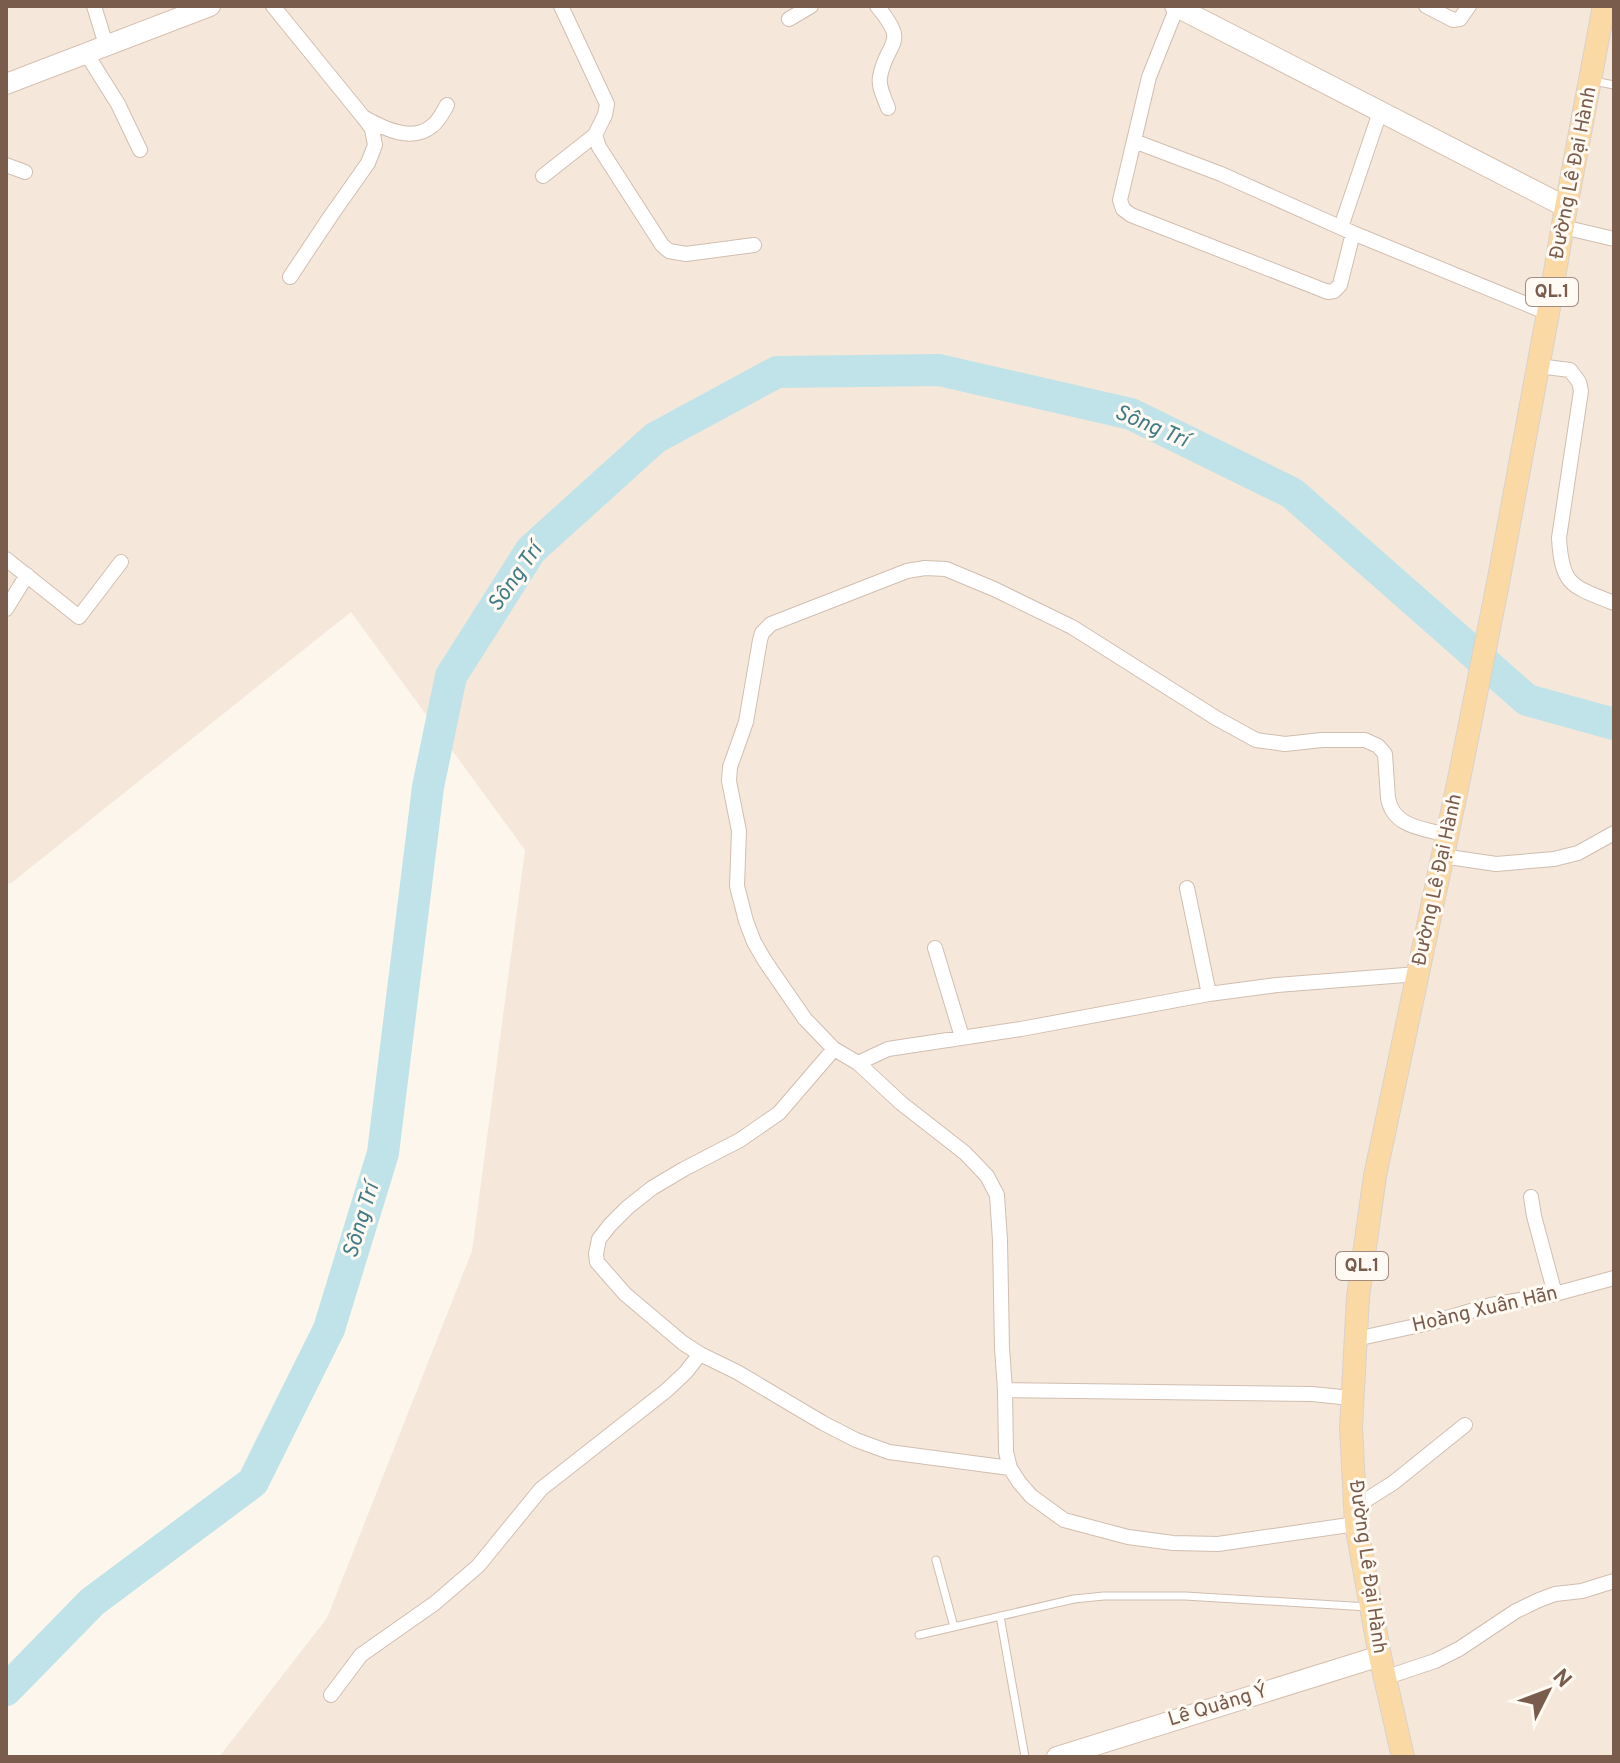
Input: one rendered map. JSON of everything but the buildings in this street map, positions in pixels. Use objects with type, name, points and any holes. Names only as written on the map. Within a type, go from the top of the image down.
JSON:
[{"type":"main road","name":"Đường Lê Đại Hành","points":[[1403,1757],[1370,1607],[1356,1515],[1351,1398],[1358,1297],[1375,1176],[1499,578],[1604,6]]},
{"type":"street","points":[[94,6],[106,45]]},
{"type":"street","points":[[6,84],[210,6]]},
{"type":"street","points":[[273,6],[364,118],[372,129],[375,145],[368,163],[290,277]]},
{"type":"street","points":[[543,176],[595,135],[607,104],[561,6]]},
{"type":"street","points":[[789,19],[811,6]]},
{"type":"street","points":[[877,6],[894,32],[894,45],[880,77],[888,108]]},
{"type":"street","points":[[1380,112],[1347,230],[1340,285],[1334,291],[1328,292],[1131,215],[1123,209],[1120,200],[1149,77],[1176,6],[1380,112],[1564,217],[1614,239]]},
{"type":"street","points":[[1426,6],[1453,20],[1460,19],[1469,6]]},
{"type":"street","points":[[86,53],[118,104],[140,150]]},
{"type":"street","points":[[364,118],[388,130],[415,133],[432,126],[447,105]]},
{"type":"street","points":[[595,135],[599,147],[662,245],[669,251],[686,254],[754,245]]},
{"type":"street","points":[[1134,141],[1221,174],[1548,313]]},
{"type":"street","points":[[6,165],[25,172]]},
{"type":"street","points":[[1538,366],[1570,370],[1579,382],[1581,391],[1559,538],[1561,562],[1565,574],[1574,584],[1614,603]]},
{"type":"street","points":[[6,559],[79,617],[121,562]]},
{"type":"street","points":[[1465,1425],[1356,1515],[1218,1544],[1173,1543],[1128,1537],[1064,1520],[1031,1496],[1010,1468],[1006,1452],[997,1195],[987,1176],[965,1153],[901,1103],[858,1063],[834,1049],[805,1019],[777,981],[754,942],[746,921],[737,886],[739,831],[729,781],[730,767],[746,722],[755,659],[762,633],[771,624],[907,571],[946,569],[1072,627],[1256,740],[1285,744],[1322,740],[1371,741],[1385,754],[1388,798],[1396,817],[1444,845],[1496,864],[1554,859],[1578,853],[1614,833]]},
{"type":"street","points":[[6,609],[27,575]]},
{"type":"street","points":[[1187,888],[1209,994]]},
{"type":"street","points":[[935,948],[962,1037]]},
{"type":"street","points":[[858,1063],[888,1049],[1021,1029],[1209,994],[1277,985],[1418,974]]},
{"type":"street","points":[[834,1049],[779,1113],[740,1140],[652,1188],[619,1216],[599,1239],[597,1262],[625,1294],[683,1343],[856,1440],[903,1454],[1010,1468]]},
{"type":"street","points":[[1531,1197],[1555,1294]]},
{"type":"street","name":"Hoàng Xuân Hãn","points":[[1356,1339],[1614,1278]]},
{"type":"street","points":[[331,1695],[361,1655],[435,1603],[478,1566],[541,1489],[667,1390],[700,1354]]},
{"type":"street","points":[[1005,1390],[1312,1394],[1351,1398]]},
{"type":"street","points":[[1382,1667],[1435,1661],[1539,1600],[1614,1581]]},
{"type":"street","name":"Lê Quảng Ý","points":[[1057,1757],[1382,1667]]},
{"type":"lane","points":[[1591,81],[1614,85]]},
{"type":"lane","points":[[936,1560],[954,1627]]},
{"type":"lane","points":[[919,1635],[1074,1599],[1134,1595],[1370,1607]]},
{"type":"lane","points":[[1000,1616],[1025,1757]]},
{"type":"shaded area","points":[[6,6],[1614,6],[1614,1757],[219,1757],[327,1618],[472,1251],[525,850],[351,612],[10,884],[6,882]]},
{"type":"waterway","name":"Sông Trí","points":[[6,1690],[92,1602],[253,1482],[329,1329],[383,1153],[428,787],[451,676],[531,550],[655,438],[777,372],[939,370],[1131,414],[1292,493],[1527,700],[1614,724]]}]
